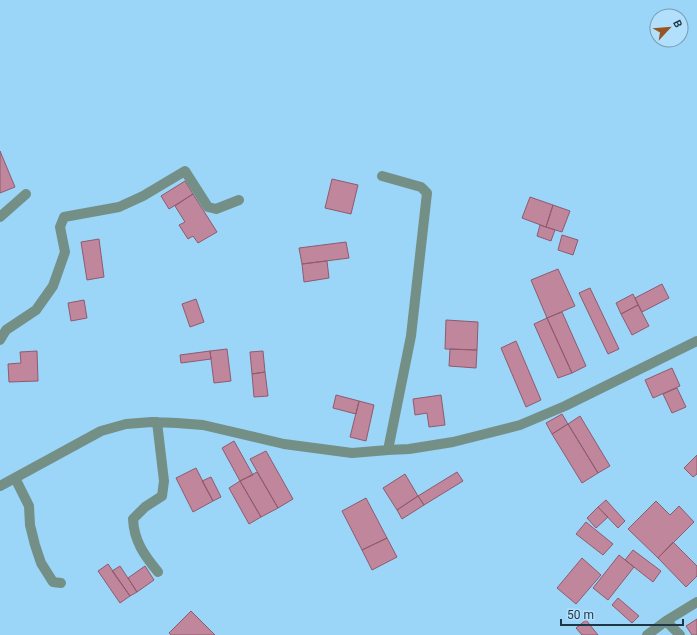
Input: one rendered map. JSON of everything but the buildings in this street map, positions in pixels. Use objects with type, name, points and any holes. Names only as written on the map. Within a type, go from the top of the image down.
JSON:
[{"type":"street","points":[[0,340],[6,330],[36,310],[53,286],[65,252],[60,227],[64,217],[118,207],[143,196],[185,171],[208,207],[216,209],[239,200]]},
{"type":"street","points":[[382,176],[421,187],[427,194],[411,336],[388,450]]},
{"type":"street","points":[[0,217],[26,194]]},
{"type":"street","points":[[0,486],[101,431],[126,424],[157,422],[203,426],[284,444],[352,453],[409,449],[453,442],[520,425],[564,406],[697,341]]},
{"type":"street","points":[[157,422],[164,481],[162,496],[144,507],[133,519],[134,530],[144,555],[158,572]]},
{"type":"street","points":[[15,478],[29,506],[30,525],[34,545],[41,563],[53,582],[61,583]]},
{"type":"street","points":[[647,635],[666,620],[697,602]]},
{"type":"street","points":[[666,620],[680,635]]}]
